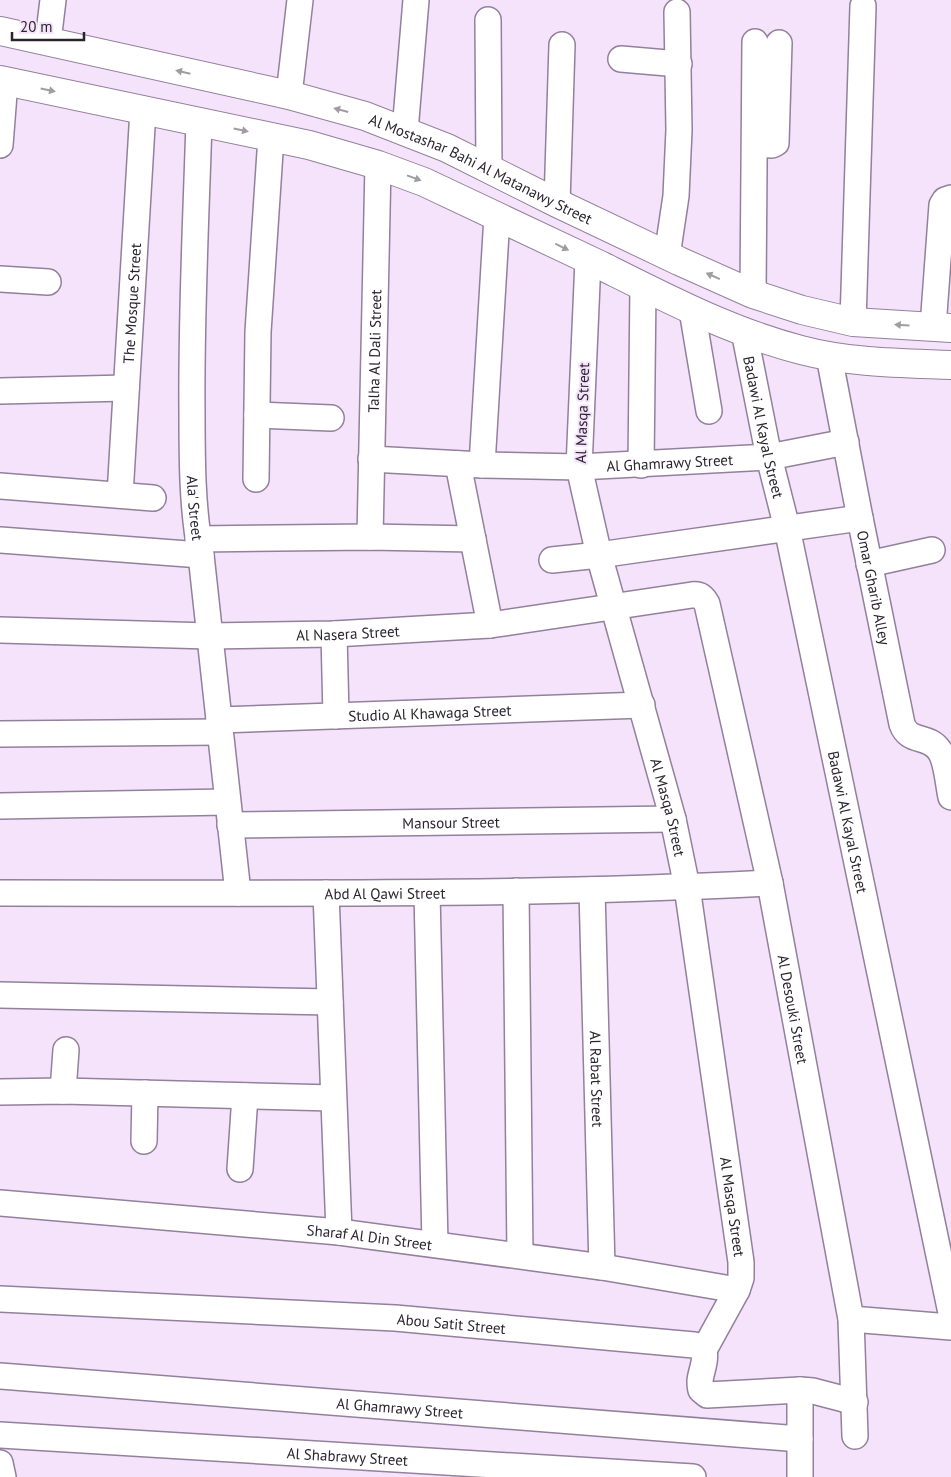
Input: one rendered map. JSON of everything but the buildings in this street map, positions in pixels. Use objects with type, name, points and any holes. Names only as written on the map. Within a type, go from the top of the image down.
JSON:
[{"type":"street","points":[[48,41],[53,0]]},
{"type":"street","points":[[289,95],[300,0]]},
{"type":"street","points":[[404,131],[416,0]]},
{"type":"street","points":[[853,322],[863,6]]},
{"type":"street","points":[[667,256],[676,196],[679,130],[677,12]]},
{"type":"street","points":[[488,20],[489,170]]},
{"type":"street","name":"Al Mostashar Bahi Al Matanawy Street","points":[[0,30],[289,95],[365,116],[447,148],[557,204],[753,294],[802,310],[853,322],[942,328]]},
{"type":"street","points":[[753,294],[755,144],[772,145],[776,143],[767,43]]},
{"type":"street","points":[[557,204],[562,44]]},
{"type":"street","points":[[621,59],[679,64]]},
{"type":"street","points":[[0,145],[3,80],[271,136],[378,165],[424,182],[692,310],[744,331],[800,350],[858,361],[951,365]]},
{"type":"street","name":"The Mosque Street","points":[[120,495],[143,110]]},
{"type":"street","name":"Ala' Street","points":[[200,122],[191,374],[192,457],[199,547],[238,893]]},
{"type":"street","points":[[256,479],[258,332],[271,136]]},
{"type":"street","name":"Talha Al Dali Street","points":[[370,537],[378,165]]},
{"type":"street","points":[[942,328],[942,205],[945,200],[951,198]]},
{"type":"street","points":[[490,626],[473,539],[470,465],[497,216]]},
{"type":"street","name":"Al Masqa Street","points":[[588,260],[579,467],[599,555],[673,819],[687,887],[741,1262],[741,1278],[737,1290],[704,1350]]},
{"type":"street","points":[[0,279],[48,282]]},
{"type":"street","points":[[641,465],[643,286]]},
{"type":"street","points":[[692,310],[709,411]]},
{"type":"street","name":"Badawi Al Kayal Street","points":[[744,331],[769,457],[787,528],[951,1313]]},
{"type":"street","name":"Omar Gharib Alley","points":[[829,356],[869,564],[904,731],[910,736],[931,742],[938,748],[942,755],[951,797]]},
{"type":"street","points":[[0,391],[126,388]]},
{"type":"street","points":[[257,414],[331,418]]},
{"type":"street","name":"Al Ghamrawy Street","points":[[371,459],[470,465],[579,467],[641,465],[769,457],[846,442]]},
{"type":"street","points":[[0,486],[153,498]]},
{"type":"street","points":[[552,560],[860,518]]},
{"type":"street","points":[[0,540],[199,547],[370,537],[473,539]]},
{"type":"street","points":[[869,564],[932,550]]},
{"type":"street","name":"Al Desouki Street","points":[[692,595],[698,594],[704,598],[707,604],[770,883],[851,1319],[855,1436]]},
{"type":"street","name":"Al Nasera Street","points":[[0,630],[209,636],[334,634],[490,626],[692,595]]},
{"type":"street","points":[[334,634],[336,716]]},
{"type":"street","name":"Studio Al Khawaga Street","points":[[0,734],[220,726],[336,716],[642,705]]},
{"type":"street","name":"Mansour Street","points":[[0,806],[229,813],[673,819]]},
{"type":"street","name":"Abd Al Qawi Street","points":[[0,893],[516,892],[770,883]]},
{"type":"street","name":"Al Rabat Street","points":[[592,890],[602,1267]]},
{"type":"street","points":[[516,892],[520,1255]]},
{"type":"street","points":[[326,893],[339,1232]]},
{"type":"street","points":[[427,893],[435,1244]]},
{"type":"street","points":[[0,995],[330,1002]]},
{"type":"street","points":[[63,1091],[66,1050]]},
{"type":"street","points":[[0,1092],[63,1091],[333,1098]]},
{"type":"street","points":[[144,1140],[145,1093]]},
{"type":"street","points":[[240,1169],[245,1096]]},
{"type":"street","name":"Sharaf Al Din Street","points":[[0,1203],[339,1232],[520,1255],[737,1290]]},
{"type":"street","name":"Abou Satit Street","points":[[0,1299],[395,1318],[694,1345],[700,1346],[704,1350]]},
{"type":"street","points":[[851,1319],[951,1326]]},
{"type":"street","points":[[704,1350],[705,1355],[700,1381],[701,1390],[706,1395],[800,1390],[813,1391],[855,1402]]},
{"type":"street","name":"Al Ghamrawy Street","points":[[0,1376],[800,1439]]},
{"type":"street","points":[[800,1390],[800,1477]]},
{"type":"street","name":"Al Shabrawy Street","points":[[0,1434],[693,1477]]},
{"type":"street","points":[[0,1464],[3,1477]]}]
